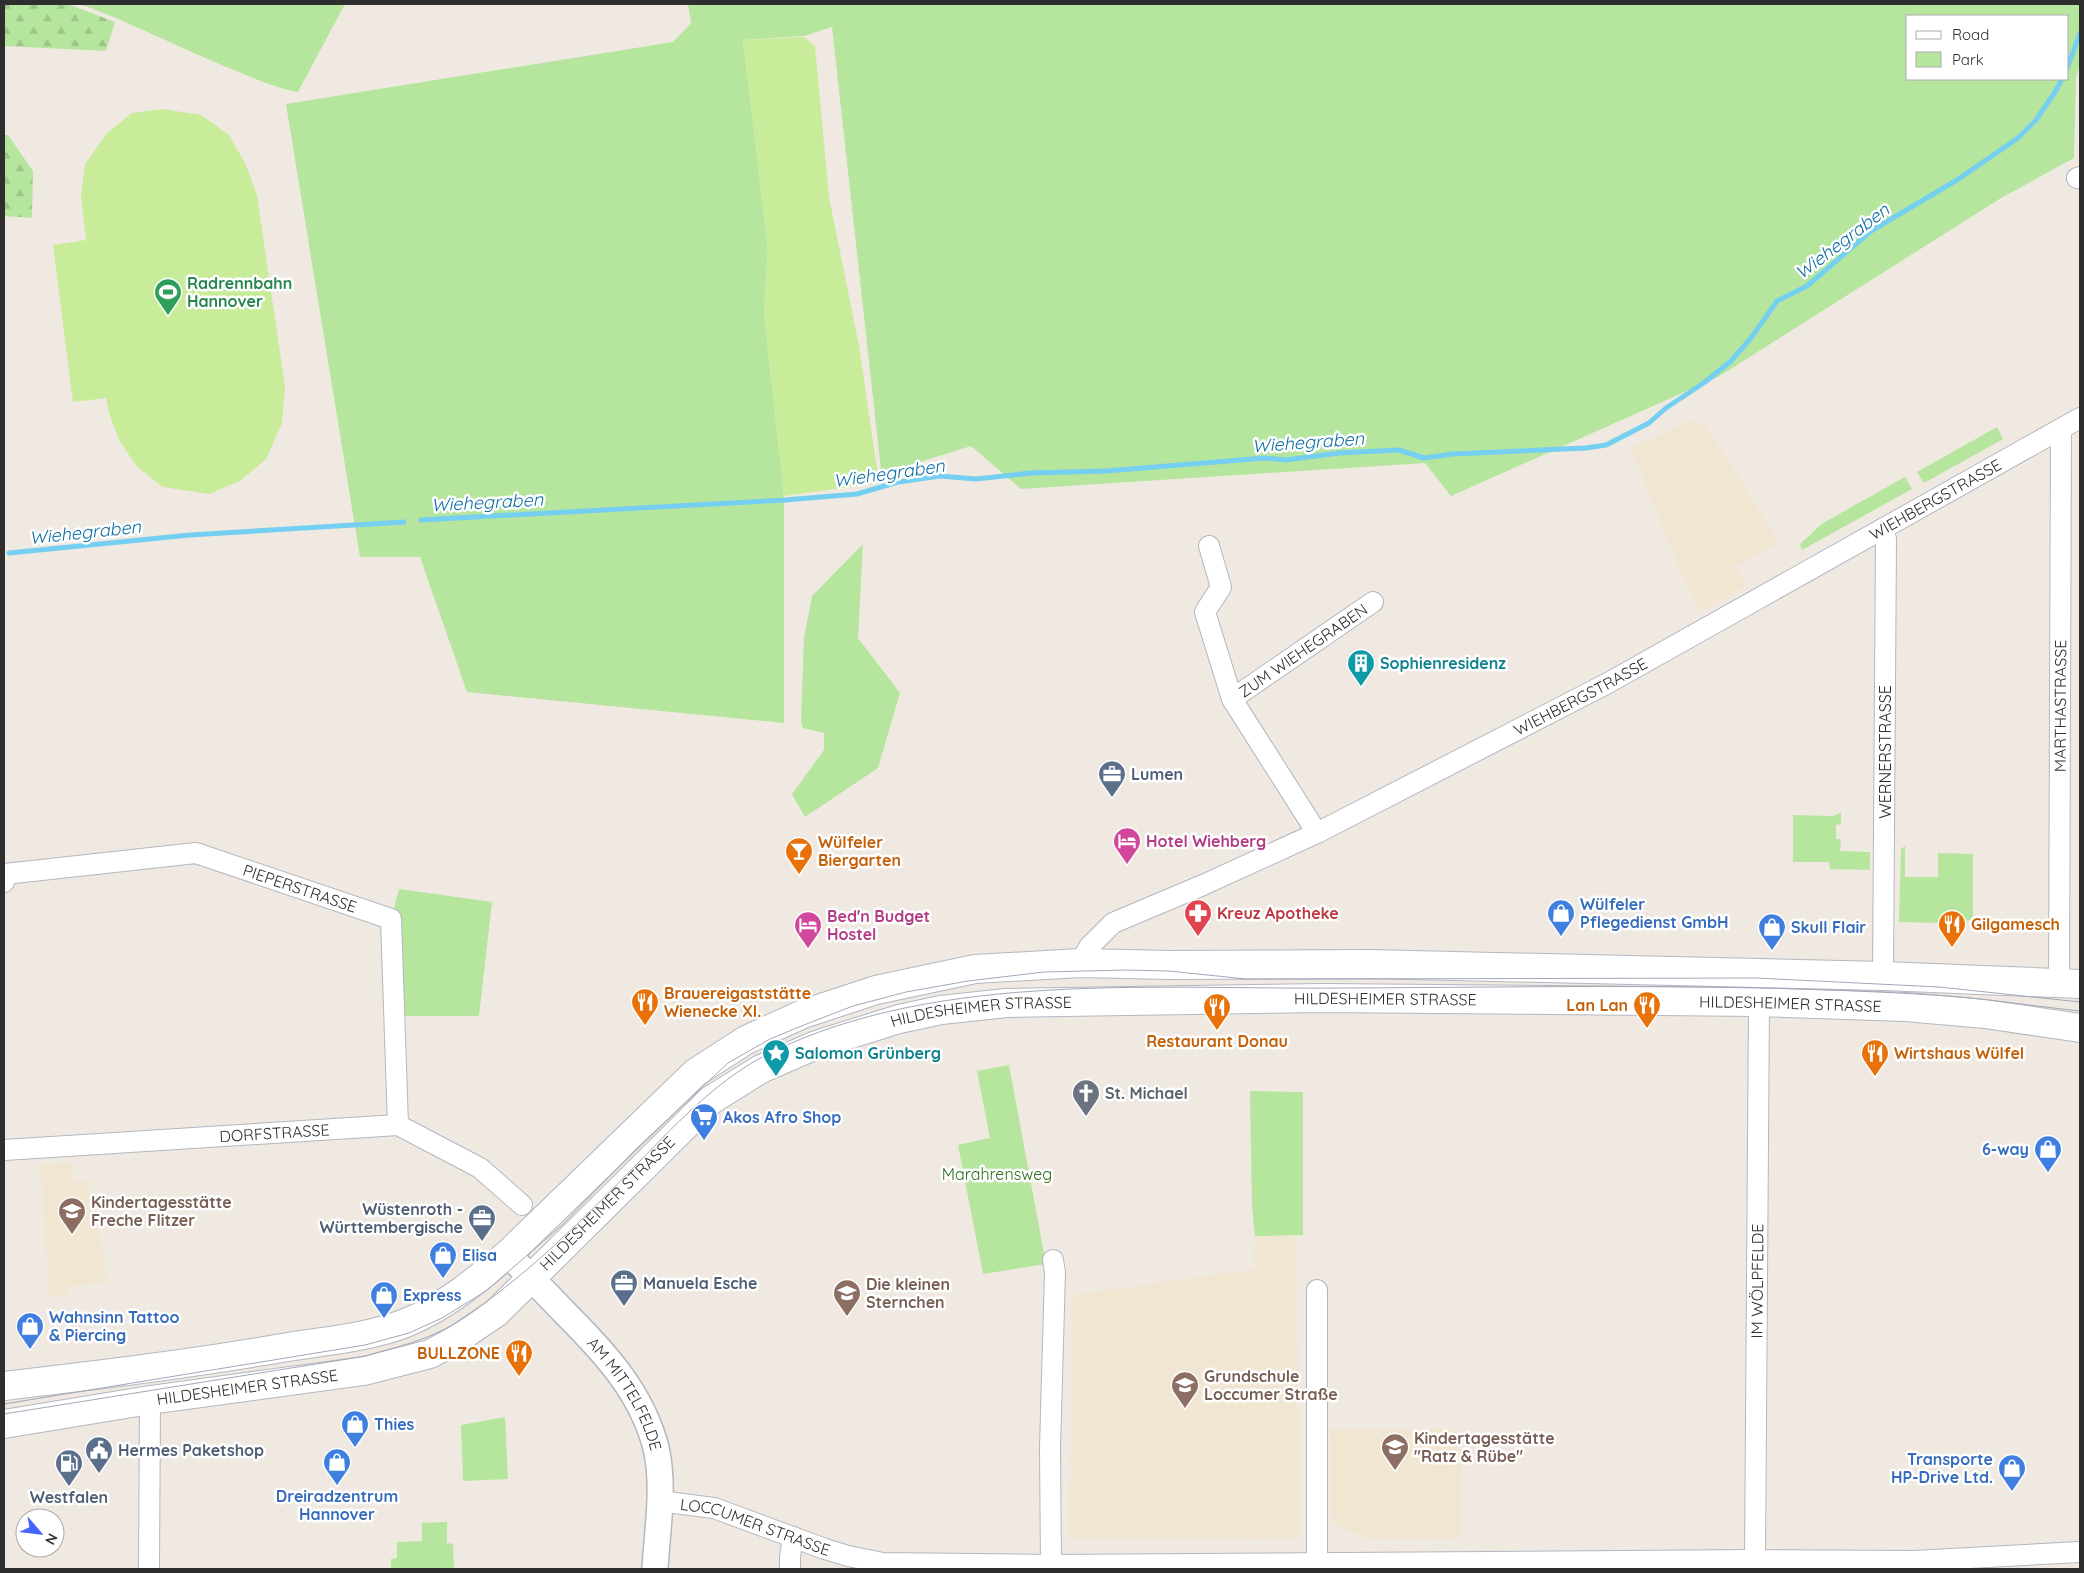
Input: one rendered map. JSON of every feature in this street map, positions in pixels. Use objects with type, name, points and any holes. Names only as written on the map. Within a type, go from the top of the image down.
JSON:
[{"type":"main road","name":"HILDESHEIMER STRASSE","points":[[4,1386],[201,1362],[361,1335],[406,1322],[440,1306],[508,1254],[696,1074],[746,1040],[803,1014],[883,988],[975,969],[1080,963],[1170,965],[1372,964],[1883,976],[2070,984]]},
{"type":"main road","name":"HILDESHEIMER STRASSE","points":[[4,1424],[150,1400],[364,1371],[430,1354],[456,1340],[496,1313],[711,1100],[768,1065],[816,1045],[899,1019],[942,1010],[1006,1003],[1322,998],[1759,1002],[1906,1007],[1985,1014],[2080,1028]]},
{"type":"street","name":"WIEHBERGSTRASSE","points":[[1080,963],[1089,947],[1113,923],[1203,885],[1317,833],[1608,683],[2080,418]]},
{"type":"street","name":"MARTHASTRASSE","points":[[2061,429],[2070,984]]},
{"type":"street","name":"WERNERSTRASSE","points":[[1882,529],[1886,539],[1883,976]]},
{"type":"street","name":"ZUM WIEHEGRABEN","points":[[1209,546],[1221,587],[1206,612],[1232,699],[1317,833]]},
{"type":"street","name":"ZUM WIEHEGRABEN","points":[[1232,699],[1374,602]]},
{"type":"street","name":"PIEPERSTRASSE","points":[[4,878],[196,853],[390,919],[398,1125]]},
{"type":"street","name":"IM WÖLPFELDE","points":[[1755,1560],[1759,1002]]},
{"type":"street","name":"DORFSTRASSE","points":[[4,1150],[398,1125]]},
{"type":"street","points":[[398,1125],[480,1168],[522,1205]]},
{"type":"street","name":"AM MITTELFELDE","points":[[508,1254],[602,1351],[626,1381],[645,1415],[656,1449],[659,1501],[655,1569]]},
{"type":"street","points":[[1051,1567],[1050,1447],[1055,1272],[1053,1260]]},
{"type":"street","points":[[1316,1290],[1317,1563]]},
{"type":"street","points":[[149,1569],[150,1400]]},
{"type":"street","name":"LOCCUMER STRASSE","points":[[659,1501],[714,1508],[848,1556],[883,1563],[1051,1567],[1317,1563],[1355,1566],[1476,1566],[1755,1560],[1914,1561],[2080,1552]]},
{"type":"street","points":[[790,1569],[793,1537]]},
{"type":"shaded area","points":[[1691,420],[1707,426],[1779,543],[1736,567],[1746,586],[1701,611],[1682,576],[1631,448]]},
{"type":"shaded area","name":"Kindertagesstätte Freche Flitzer","points":[[72,1163],[73,1182],[87,1181],[96,1229],[98,1229],[103,1252],[107,1281],[68,1287],[68,1295],[52,1298],[49,1293],[40,1165]]},
{"type":"shaded area","name":"Grundschule Loccumer Straße","points":[[1255,1236],[1296,1236],[1300,1539],[1068,1538],[1068,1485],[1071,1484],[1070,1454],[1072,1453],[1072,1295],[1254,1269]]},
{"type":"shaded area","name":"Kindertagesstätte \"Ratz & Rübe\"","points":[[1330,1429],[1461,1429],[1461,1539],[1369,1539],[1334,1524],[1331,1513]]},
{"type":"green space","points":[[4,4],[68,4],[115,22],[106,51],[4,46]]},
{"type":"green space","points":[[80,4],[345,4],[298,92],[274,86],[251,77]]},
{"type":"green space","points":[[688,4],[2080,4],[2080,66],[2076,77],[2074,158],[2001,198],[1718,377],[1451,496],[1425,463],[1021,489],[971,446],[891,471],[882,479],[832,27],[804,36],[743,40],[768,248],[764,313],[784,496],[784,723],[467,692],[420,557],[360,557],[286,104],[673,42],[691,23]]},
{"type":"green space","points":[[804,37],[815,46],[829,197],[859,346],[879,483],[784,496],[764,313],[768,248],[743,40]]},
{"type":"green space","name":"Radrennbahn Hannover","points":[[163,109],[201,115],[229,135],[246,165],[257,195],[285,387],[282,423],[266,459],[240,481],[209,494],[163,487],[137,467],[119,440],[109,413],[106,398],[73,402],[53,245],[86,240],[81,196],[85,164],[106,134],[132,113]]},
{"type":"green space","points":[[4,135],[8,135],[33,171],[32,218],[4,216]]},
{"type":"green space","points":[[1997,427],[2003,439],[1924,483],[1917,472]]},
{"type":"green space","points":[[1905,477],[1912,489],[1802,550],[1800,544],[1823,523]]},
{"type":"green space","points":[[863,544],[858,638],[900,693],[878,768],[805,817],[792,794],[824,750],[824,733],[803,728],[801,723],[804,638],[812,596]]},
{"type":"green space","points":[[1841,812],[1841,824],[1836,825],[1836,839],[1841,839],[1840,851],[1870,852],[1870,870],[1830,869],[1829,862],[1793,862],[1793,815],[1834,816]]},
{"type":"green space","points":[[1905,846],[1905,877],[1938,877],[1938,853],[1973,854],[1973,920],[1944,923],[1899,922],[1901,849]]},
{"type":"green space","points":[[399,889],[492,902],[479,1016],[394,1016],[391,919]]},
{"type":"green space","name":"Marahrensweg","points":[[1009,1065],[1046,1264],[983,1274],[958,1145],[990,1138],[977,1071]]},
{"type":"green space","points":[[1250,1091],[1303,1092],[1303,1235],[1255,1236],[1252,1207]]},
{"type":"green space","points":[[505,1417],[508,1479],[463,1481],[461,1425]]},
{"type":"green space","points":[[447,1522],[447,1543],[453,1544],[454,1569],[391,1569],[391,1559],[397,1558],[397,1542],[422,1541],[422,1523]]},
{"type":"waterway","name":"Wiehegraben","points":[[2069,63],[2080,33]]},
{"type":"waterway","name":"Wiehegraben","points":[[421,520],[785,500],[857,494],[898,482],[940,476],[976,479],[1031,473],[1106,471],[1265,458],[1286,460],[1339,453],[1399,450],[1424,458],[1453,454],[1586,448],[1606,445],[1649,423],[1666,408],[1705,382],[1731,361],[1751,338],[1777,301],[1807,286],[1871,231],[1957,180],[2018,138],[2036,120],[2061,80]]},
{"type":"waterway","name":"Wiehegraben","points":[[9,553],[190,535],[404,522]]},
{"type":"tram line","points":[[4,1404],[365,1345],[409,1333],[442,1318],[486,1291],[562,1225],[637,1148],[728,1063],[770,1039],[809,1023],[853,1006],[906,992],[968,981],[1044,972],[1126,970],[1169,971],[1246,979],[1756,978],[1939,987],[2080,1002]]},
{"type":"tram line","points":[[4,1414],[366,1356],[436,1334],[472,1312],[535,1263],[588,1213],[685,1115],[736,1073],[774,1051],[839,1025],[908,1007],[980,996],[1128,987],[1713,987],[1934,995],[2080,1011]]},
{"type":"place","name":"Radrennbahn Hannover","points":[[168,316]]},
{"type":"place","name":"Sophienresidenz","points":[[1361,687]]},
{"type":"place","name":"Lumen","points":[[1112,798]]},
{"type":"place","name":"Hotel Wiehberg","points":[[1127,865]]},
{"type":"place","name":"Wülfeler Biergarten","points":[[799,875]]},
{"type":"place","name":"Kreuz Apotheke","points":[[1198,937]]},
{"type":"place","name":"Wülfeler Pflegedienst GmbH","points":[[1561,937]]},
{"type":"place","name":"Gilgamesch","points":[[1952,948]]},
{"type":"place","name":"Bed'n Budget Hostel","points":[[808,949]]},
{"type":"place","name":"Skull Flair","points":[[1772,951]]},
{"type":"place","name":"Brauereigaststätte Wienecke XI.","points":[[645,1026]]},
{"type":"place","name":"Lan Lan","points":[[1647,1029]]},
{"type":"place","name":"Restaurant Donau","points":[[1217,1031]]},
{"type":"place","name":"Salomon Grünberg","points":[[776,1077]]},
{"type":"place","name":"Wirtshaus Wülfel","points":[[1875,1077]]},
{"type":"place","name":"St. Michael","points":[[1086,1117]]},
{"type":"place","name":"Akos Afro Shop","points":[[704,1141]]},
{"type":"place","name":"6-way","points":[[2048,1173]]},
{"type":"place","name":"Kindertagesstätte Freche Flitzer","points":[[72,1235]]},
{"type":"place","name":"Wüstenroth - Württembergische","points":[[482,1242]]},
{"type":"place","name":"Elisa","points":[[443,1279]]},
{"type":"place","name":"Manuela Esche","points":[[624,1307]]},
{"type":"place","name":"Die kleinen Sternchen","points":[[847,1317]]},
{"type":"place","name":"Express","points":[[384,1319]]},
{"type":"place","name":"Wahnsinn Tattoo & Piercing","points":[[30,1350]]},
{"type":"place","name":"BULLZONE","points":[[519,1377]]},
{"type":"place","name":"Grundschule Loccumer Straße","points":[[1185,1409]]},
{"type":"place","name":"Thies","points":[[355,1448]]},
{"type":"place","name":"Kindertagesstätte \"Ratz & Rübe\"","points":[[1395,1471]]},
{"type":"place","name":"Hermes Paketshop","points":[[99,1474]]},
{"type":"place","name":"Dreiradzentrum Hannover","points":[[337,1486]]},
{"type":"place","name":"Westfalen","points":[[69,1487]]},
{"type":"place","name":"Transporte HP-Drive Ltd.","points":[[2012,1492]]}]
